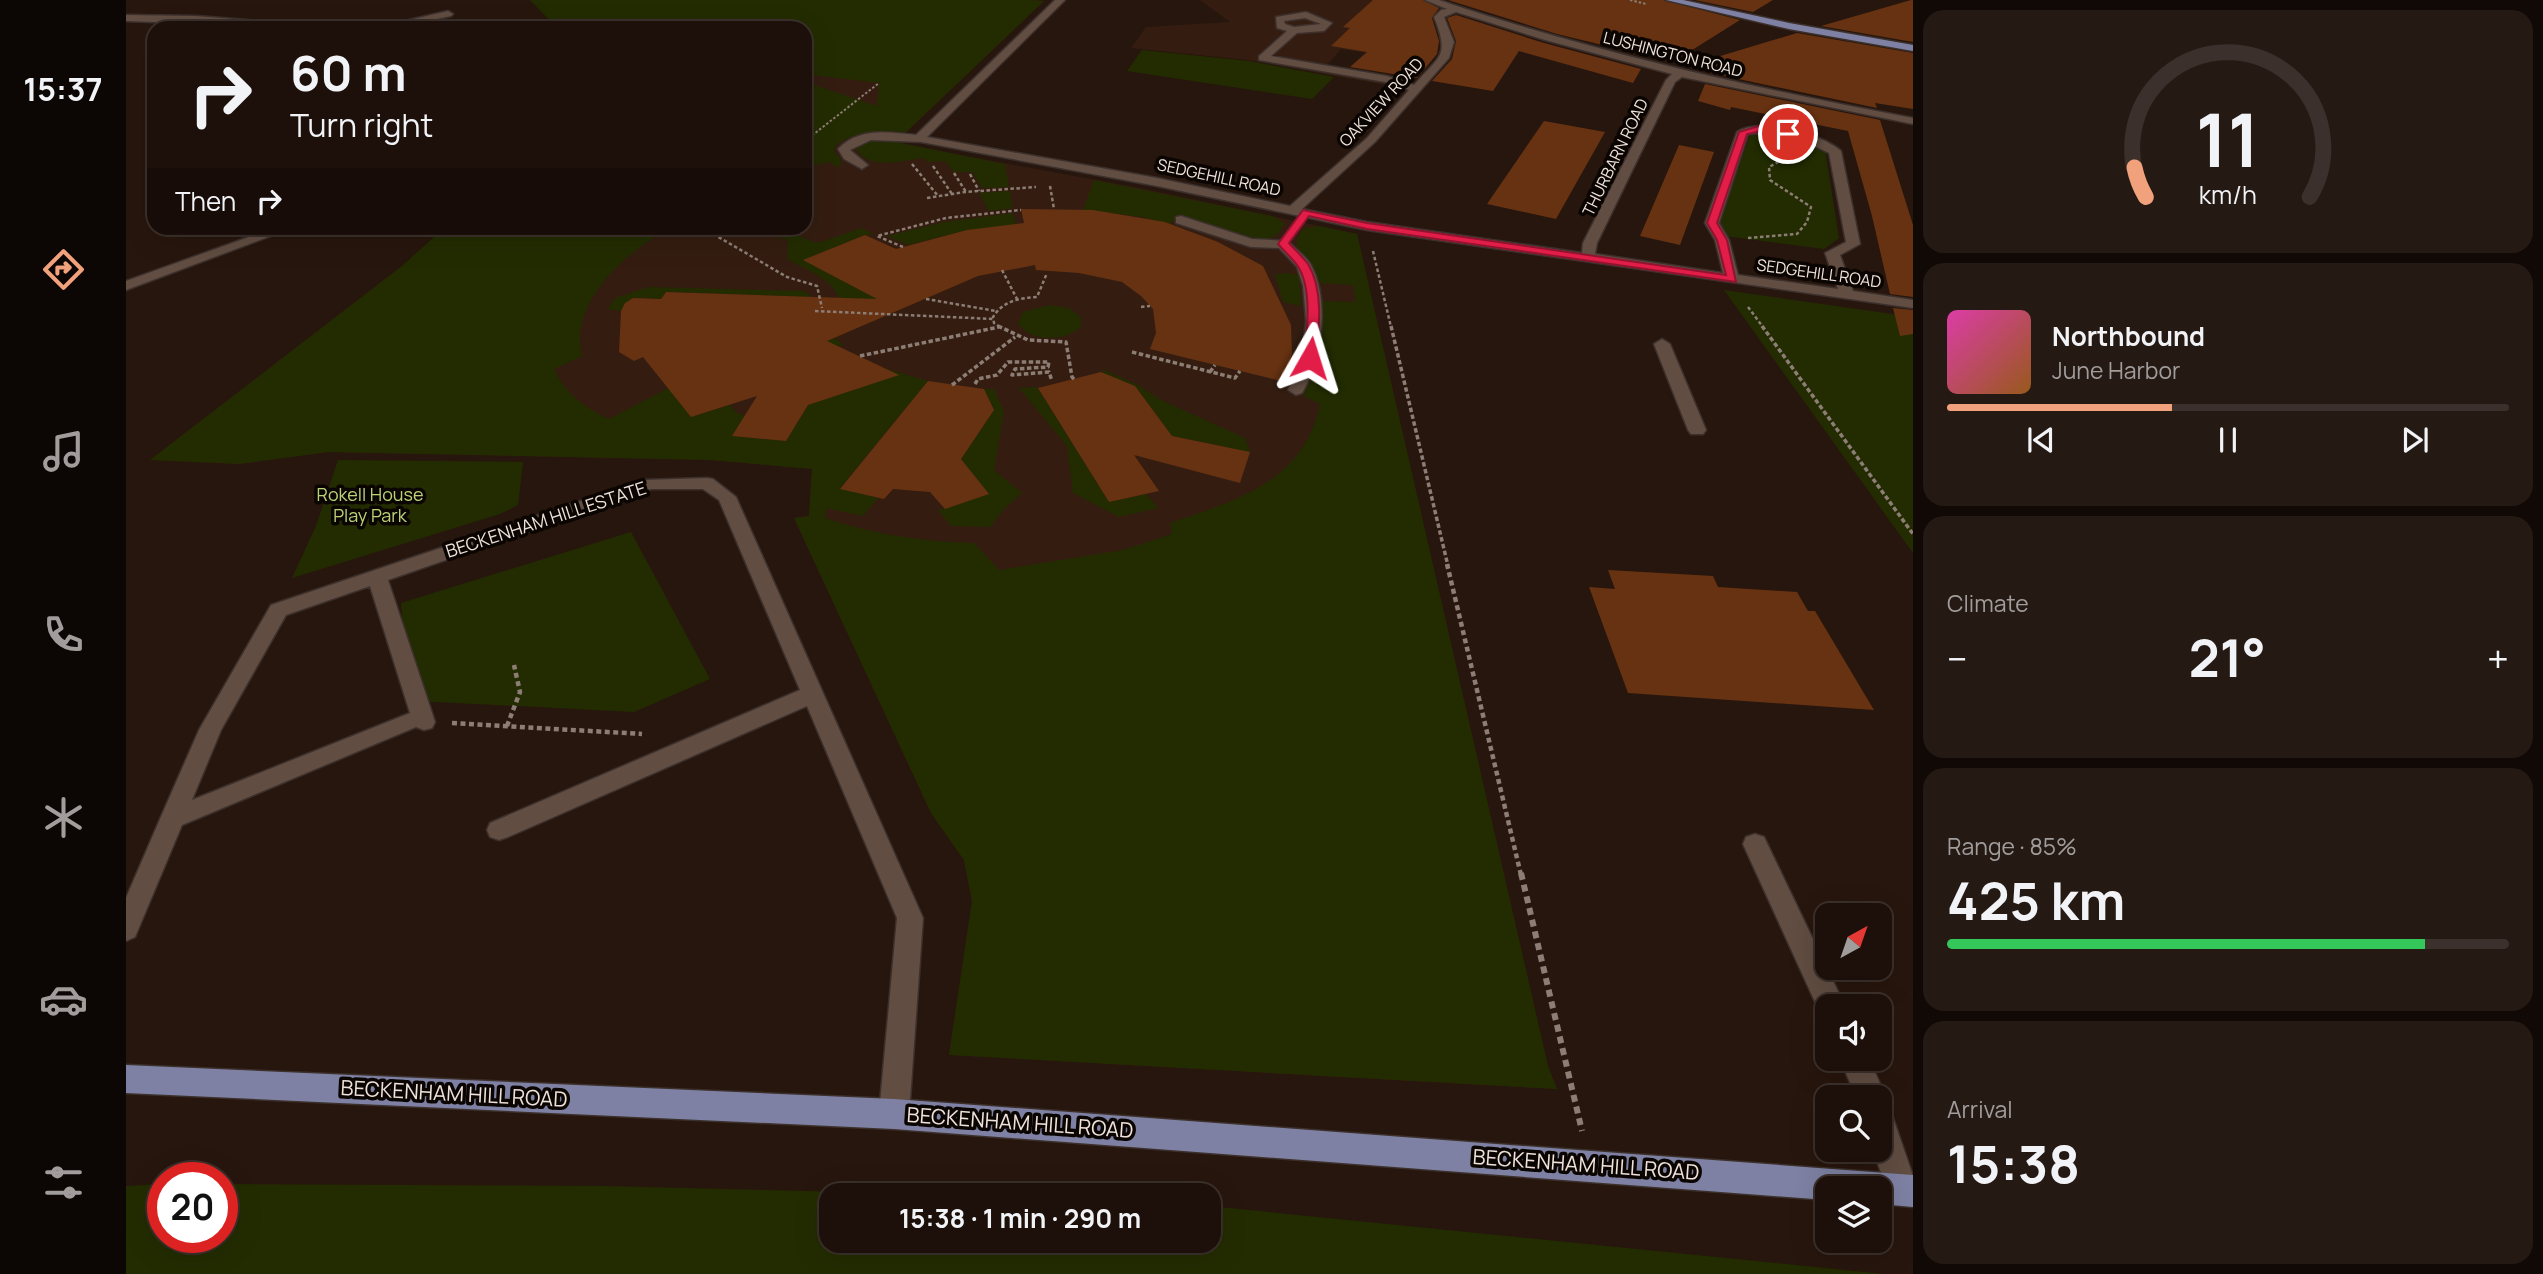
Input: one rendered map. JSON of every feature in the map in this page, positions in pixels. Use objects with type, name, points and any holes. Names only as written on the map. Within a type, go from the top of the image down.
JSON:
[{"type":"main road","points":[[1674,0],[1789,26],[1913,48]]},
{"type":"main road","points":[[1699,0],[1913,42]]},
{"type":"main road","name":"BECKENHAM HILL ROAD","points":[[126,1079],[894,1114],[1908,1190]]},
{"type":"street","points":[[921,139],[922,135],[1059,0]]},
{"type":"street","name":"LUSHINGTON ROAD","points":[[1430,0],[1679,74],[1913,121]]},
{"type":"street","name":"OAKVIEW ROAD","points":[[1294,225],[1445,55],[1449,42],[1439,17],[1444,12],[1456,9]]},
{"type":"street","points":[[414,21],[448,14]]},
{"type":"street","points":[[126,18],[222,21]]},
{"type":"street","points":[[1294,30],[1262,58],[1387,79],[1417,89]]},
{"type":"street","name":"THURBARN ROAD","points":[[1588,259],[1590,243],[1671,80],[1679,74]]},
{"type":"street","points":[[1732,279],[1722,240],[1712,223],[1743,132],[1762,128],[1827,145],[1835,151],[1853,244],[1832,254],[1847,294]]},
{"type":"street","name":"SEDGEHILL ROAD","points":[[862,165],[848,156],[844,149],[860,138],[887,136],[921,139],[1144,179],[1294,225],[1367,226],[1913,304]]},
{"type":"street","points":[[1181,220],[1251,243],[1294,225],[1310,286],[1314,321],[1310,358],[1296,390]]},
{"type":"street","points":[[126,286],[266,235]]},
{"type":"street","points":[[126,274],[166,271]]},
{"type":"street","points":[[1662,344],[1697,430]]},
{"type":"street","name":"BECKENHAM HILL ESTATE","points":[[126,929],[210,730],[278,610],[649,484],[707,483],[727,497],[911,918],[894,1114]]},
{"type":"street","points":[[172,820],[416,721],[377,577]]},
{"type":"street","points":[[499,830],[813,694]]},
{"type":"street","points":[[1755,844],[1825,994]]},
{"type":"street","points":[[1892,1152],[1908,1190]]},
{"type":"path","points":[[812,136],[879,83]]},
{"type":"path","points":[[1722,240],[1797,234],[1807,222],[1811,207],[1776,186],[1768,174],[1773,163],[1787,158]]},
{"type":"path","points":[[911,162],[938,195]]},
{"type":"path","points":[[931,164],[952,194]]},
{"type":"path","points":[[954,173],[966,192]]},
{"type":"path","points":[[970,174],[979,191]]},
{"type":"path","points":[[926,198],[1037,187]]},
{"type":"path","points":[[903,247],[877,236],[946,218],[1021,210]]},
{"type":"path","points":[[1367,226],[1590,1166]]},
{"type":"path","points":[[716,235],[787,276],[817,286],[822,308]]},
{"type":"path","points":[[1002,270],[1017,299]]},
{"type":"path","points":[[926,299],[996,311],[1017,299],[1037,297],[1047,273]]},
{"type":"path","points":[[1732,279],[1737,291],[1913,534]]},
{"type":"path","points":[[1141,307],[1150,306]]},
{"type":"path","points":[[815,311],[993,319]]},
{"type":"path","points":[[993,319],[996,311]]},
{"type":"path","points":[[993,319],[999,327],[1015,337],[1041,343],[1066,342],[1075,380]]},
{"type":"path","points":[[860,356],[999,327]]},
{"type":"path","points":[[952,385],[1015,337]]},
{"type":"path","points":[[1132,352],[1235,379],[1240,371]]},
{"type":"path","points":[[975,384],[978,379],[997,375],[1008,362],[1049,362],[1048,367],[1015,369],[1012,375],[1049,372],[1052,381]]},
{"type":"path","points":[[1210,372],[1215,365]]},
{"type":"path","points":[[507,726],[520,692],[514,665]]},
{"type":"path","points":[[416,721],[644,734]]},
{"type":"shaded area","points":[[1030,0],[1044,1],[895,143],[1139,188],[1357,234],[1548,1066],[1557,1089],[949,1055],[972,901],[964,860],[931,813],[794,518],[809,516],[812,469],[711,460],[328,452],[240,464],[150,460],[402,266],[436,235],[812,235],[812,27]]},
{"type":"shaded area","points":[[1200,0],[1406,0],[1424,62],[1341,49],[1327,65],[1410,79],[1402,88],[1248,60],[1131,48],[1146,27],[1230,22]]},
{"type":"green space","points":[[530,0],[1044,1],[904,134],[860,134],[836,145],[834,151],[840,158],[841,165],[836,167],[829,162],[812,166],[812,84],[877,106],[879,83],[812,75],[812,21],[550,21]]},
{"type":"green space","points":[[1142,50],[1249,61],[1334,77],[1312,99],[1127,71]]},
{"type":"green space","points":[[1763,132],[1807,141],[1825,150],[1839,238],[1824,249],[1725,236],[1718,225],[1750,135]]},
{"type":"green space","points":[[881,139],[1005,164],[1009,187],[982,188],[972,172],[954,172],[945,161],[928,162],[922,158],[876,162],[868,160],[856,148],[870,140]]},
{"type":"green space","points":[[1094,180],[1272,216],[1285,223],[1276,236],[1253,238],[1228,233],[1180,216],[1168,225],[1143,217],[1083,210]]},
{"type":"green space","points":[[1010,191],[1013,208],[989,211],[979,193]]},
{"type":"green space","points":[[1013,213],[1016,226],[967,230],[908,245],[887,236],[944,222]]},
{"type":"green space","points":[[1319,226],[1357,234],[1548,1066],[1557,1089],[949,1055],[972,901],[964,860],[931,813],[794,518],[809,516],[812,469],[711,460],[328,452],[240,464],[150,460],[402,266],[436,235],[659,235],[620,263],[605,280],[584,316],[580,336],[582,356],[554,369],[564,385],[584,405],[609,419],[672,386],[835,338],[843,345],[676,398],[691,417],[730,405],[745,416],[732,436],[786,441],[808,405],[866,385],[881,367],[928,381],[840,488],[878,498],[863,516],[826,508],[825,518],[898,536],[974,543],[999,570],[1123,550],[1172,534],[1170,523],[1219,506],[1264,484],[1283,470],[1312,431],[1320,404],[1304,396],[1321,301],[1356,302],[1353,285],[1319,283],[1311,263],[1297,247],[1297,239],[1304,228]]},
{"type":"green space","points":[[861,228],[874,234],[864,235],[804,260],[898,310],[843,309],[835,290],[829,284],[787,259],[788,240],[771,235],[796,235],[821,242]]},
{"type":"green space","points":[[1275,274],[1299,275],[1301,306],[1283,302]]},
{"type":"green space","points":[[648,287],[805,291],[812,297],[666,292],[661,299],[633,299],[621,311],[608,309],[615,298]]},
{"type":"green space","points":[[1724,290],[1913,317],[1913,553]]},
{"type":"green space","points":[[1050,305],[1069,308],[1081,317],[1081,327],[1067,335],[1048,338],[1031,334],[1018,323],[1023,312]]},
{"type":"green space","points":[[1104,370],[1136,384],[1161,400],[1245,438],[1250,452],[1172,436],[1135,386],[1101,372]]},
{"type":"green space","points":[[1037,387],[1109,502],[1146,494],[1158,508],[1119,517],[1073,493],[1067,446],[1019,388]]},
{"type":"green space","points":[[984,389],[994,389],[1004,411],[994,470],[1022,493],[1004,509],[990,527],[951,526],[938,510],[988,494],[961,459],[994,410]]},
{"type":"green space","name":"Rokell House Play Park","points":[[338,460],[523,462],[518,505],[500,514],[292,578],[316,526]]},
{"type":"green space","points":[[631,532],[710,679],[634,712],[417,701],[405,664],[401,603]]},
{"type":"green space","points":[[238,1184],[603,1186],[819,1191],[819,1253],[1221,1253],[1221,1207],[1884,1274],[126,1274],[126,1186],[147,1185],[147,1253],[238,1253]]},
{"type":"building","points":[[1373,0],[1423,0],[1439,8],[1432,18],[1439,41],[1437,54],[1417,78],[1350,67],[1367,52],[1331,46],[1350,28],[1343,27]]},
{"type":"building","points":[[1448,0],[1663,0],[1740,20],[1673,62],[1557,34]]},
{"type":"building","points":[[1695,0],[1773,0],[1753,12]]},
{"type":"building","points":[[1911,0],[1913,42],[1821,26]]},
{"type":"building","points":[[1456,15],[1544,43],[1641,69],[1633,83],[1519,51],[1493,91],[1432,81],[1452,59],[1456,41],[1447,18]]},
{"type":"building","points":[[1797,33],[1913,53],[1913,109],[1875,103],[1877,108],[1710,73],[1717,57]]},
{"type":"building","points":[[1705,84],[1880,120],[1913,225],[1913,297],[1890,294],[1848,131],[1731,107],[1730,110],[1698,101]]},
{"type":"building","points":[[1544,121],[1605,132],[1556,219],[1487,204]]},
{"type":"building","points":[[1679,145],[1714,152],[1680,245],[1640,236]]},
{"type":"building","points":[[1021,209],[1093,210],[1165,222],[1218,242],[1263,266],[1291,325],[1292,355],[1285,382],[1150,349],[1156,333],[1153,309],[1122,282],[1079,273],[1036,270],[1035,265],[978,276],[827,341],[899,375],[808,405],[786,441],[732,436],[757,396],[691,417],[643,357],[634,361],[619,352],[621,311],[625,303],[633,298],[661,299],[666,292],[877,299],[803,260],[865,235],[896,249],[967,230],[1024,223]]},
{"type":"building","points":[[1893,308],[1913,310],[1913,334],[1900,336]]},
{"type":"building","points":[[1101,372],[1135,386],[1172,436],[1250,452],[1240,483],[1134,455],[1159,491],[1109,502],[1038,388]]},
{"type":"building","points":[[928,381],[984,389],[994,410],[961,459],[989,494],[945,509],[930,492],[893,489],[884,499],[840,489]]},
{"type":"building","points":[[1608,570],[1713,576],[1718,587],[1797,592],[1808,611],[1815,611],[1874,710],[1628,693],[1589,587],[1615,589]]},
{"type":"route","points":[[1310,358],[1314,321],[1310,286],[1304,266],[1283,244],[1306,212],[1367,226],[1732,279],[1722,240],[1712,223],[1743,132],[1762,128],[1788,134]]}]
